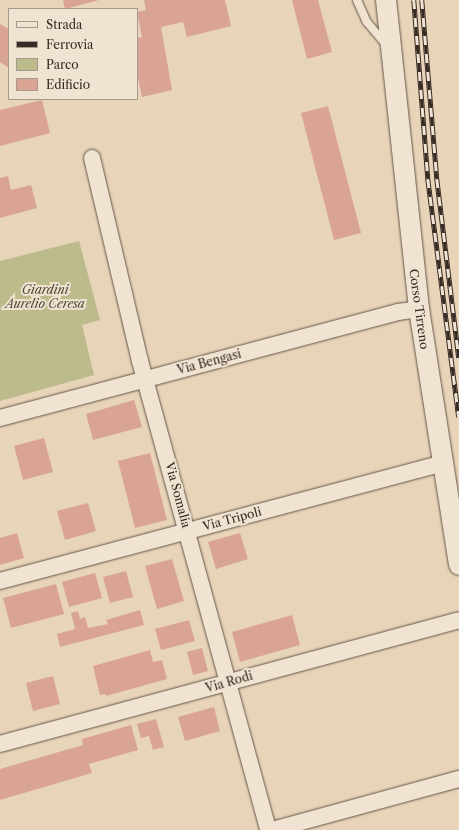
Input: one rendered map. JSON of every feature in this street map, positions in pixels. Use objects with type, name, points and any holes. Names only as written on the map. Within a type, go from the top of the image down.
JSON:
[{"type":"street","name":"Corso Tirreno","points":[[386,0],[419,309],[441,464],[459,565]]},
{"type":"street","name":"Via Somalia","points":[[92,158],[146,379],[268,830]]},
{"type":"street","name":"Via Bengasi","points":[[0,418],[405,310],[419,309]]},
{"type":"street","name":"Via Tripoli","points":[[0,581],[441,464]]},
{"type":"street","name":"Via Rodi","points":[[0,744],[459,620]]},
{"type":"street","points":[[272,830],[459,779]]},
{"type":"lane","points":[[357,0],[374,33],[391,51]]},
{"type":"green space","name":"Giardini Aurelio Ceresa","points":[[79,241],[100,320],[82,325],[94,375],[0,401],[0,261]]},
{"type":"building","points":[[63,0],[99,0],[69,8],[65,8]]},
{"type":"building","points":[[144,0],[225,0],[231,26],[187,37],[183,22],[161,27],[172,90],[142,97],[138,78],[138,38],[142,37],[138,12],[146,10]]},
{"type":"building","points":[[292,0],[318,0],[332,52],[307,59]]},
{"type":"building","points":[[0,24],[8,28],[8,67],[0,62]]},
{"type":"building","points":[[42,100],[50,133],[0,146],[0,110]]},
{"type":"building","points":[[328,106],[361,233],[334,240],[301,113]]},
{"type":"building","points":[[8,176],[11,190],[31,185],[37,208],[0,218],[0,178]]},
{"type":"building","points":[[134,400],[142,427],[93,440],[86,414]]},
{"type":"building","points":[[44,438],[53,472],[23,480],[14,446]]},
{"type":"building","points":[[150,453],[167,520],[135,528],[118,461]]},
{"type":"building","points":[[88,503],[96,531],[65,540],[57,511]]},
{"type":"building","points":[[17,533],[24,558],[0,565],[0,538]]},
{"type":"building","points":[[240,533],[248,559],[216,569],[208,542]]},
{"type":"building","points":[[172,559],[184,601],[157,609],[145,566]]},
{"type":"building","points":[[126,571],[133,597],[110,603],[103,577]]},
{"type":"building","points":[[95,573],[102,598],[69,607],[62,582]]},
{"type":"building","points":[[56,584],[64,614],[11,628],[3,598]]},
{"type":"building","points":[[140,610],[144,625],[60,647],[57,634],[75,629],[71,613],[78,611],[80,619],[85,617],[88,628],[108,624],[106,620]]},
{"type":"building","points":[[292,615],[300,645],[240,662],[232,632]]},
{"type":"building","points":[[189,620],[195,641],[161,650],[155,629]]},
{"type":"building","points":[[202,648],[208,671],[193,675],[187,652]]},
{"type":"building","points":[[150,650],[153,662],[162,660],[167,679],[106,696],[105,694],[100,695],[93,666]]},
{"type":"building","points":[[53,676],[60,704],[33,711],[26,683]]},
{"type":"building","points":[[214,707],[220,731],[185,741],[178,717]]},
{"type":"building","points":[[156,719],[164,747],[153,750],[149,736],[141,738],[137,724]]},
{"type":"building","points":[[131,725],[138,750],[89,764],[92,773],[0,800],[0,769],[83,745],[82,739]]},
{"type":"railway","points":[[414,0],[428,179],[459,417]]},
{"type":"railway","points":[[422,0],[437,179],[459,358]]}]
